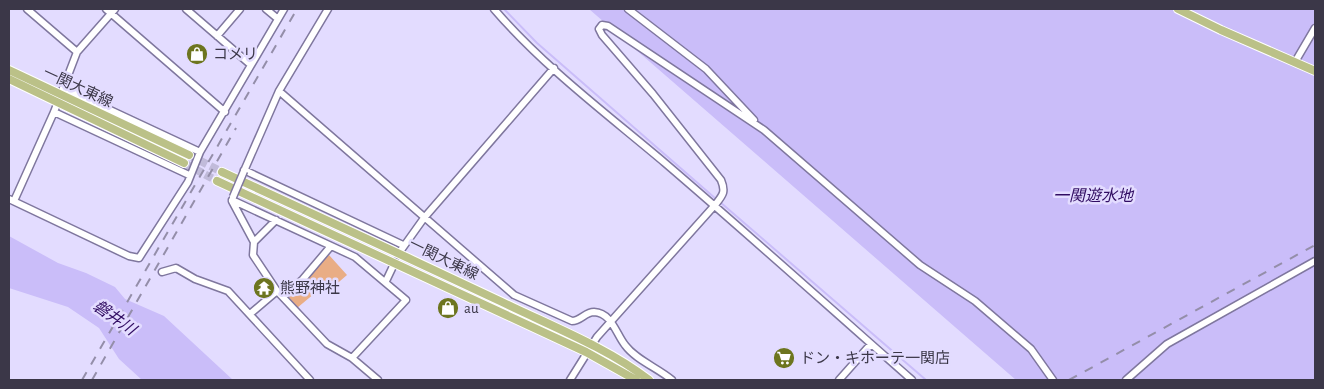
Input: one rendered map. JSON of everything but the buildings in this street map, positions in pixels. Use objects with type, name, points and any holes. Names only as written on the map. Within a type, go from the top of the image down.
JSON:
[{"type":"main road","points":[[1178,9],[1315,71]]},
{"type":"main road","name":"一関大東線","points":[[9,70],[186,159]]},
{"type":"main road","name":"一関大東線","points":[[9,79],[61,95]]},
{"type":"main road","name":"一関大東線","points":[[222,172],[399,253],[588,349],[636,380]]},
{"type":"main road","name":"一関大東線","points":[[217,181],[588,349],[631,366],[649,380]]},
{"type":"street","points":[[27,9],[76,52]]},
{"type":"street","points":[[186,9],[251,65]]},
{"type":"street","points":[[216,36],[240,9]]},
{"type":"street","points":[[266,9],[278,19]]},
{"type":"street","points":[[224,112],[111,10],[76,52],[54,112],[11,200],[129,256],[139,258],[188,182],[189,175],[200,152],[224,112],[284,9]]},
{"type":"street","points":[[328,9],[280,90],[232,199],[254,242],[253,255],[277,291],[327,344],[352,358],[378,380]]},
{"type":"street","points":[[494,9],[512,29],[554,68],[716,204],[912,380]]},
{"type":"street","points":[[628,9],[706,69],[764,130],[920,265],[975,301],[1032,348],[1053,380]]},
{"type":"street","points":[[570,380],[588,349],[610,321],[716,204],[725,190],[721,180],[599,29],[602,25],[608,26],[764,130]]},
{"type":"street","points":[[1295,62],[1315,28]]},
{"type":"street","points":[[399,253],[424,218],[554,68]]},
{"type":"street","points":[[280,90],[514,295],[572,321],[578,321],[593,312],[610,321],[628,349],[672,380]]},
{"type":"street","points":[[61,95],[200,152]]},
{"type":"street","points":[[54,112],[189,175]]},
{"type":"street","points":[[244,170],[403,245]]},
{"type":"street","points":[[232,199],[355,257],[386,281],[406,300],[352,358]]},
{"type":"street","points":[[254,242],[276,220]]},
{"type":"street","points":[[283,297],[303,279],[331,246]]},
{"type":"street","points":[[1126,380],[1166,344],[1315,261]]},
{"type":"street","points":[[386,281],[395,262]]},
{"type":"street","points":[[162,272],[176,268],[195,280],[224,288],[310,380]]},
{"type":"street","points":[[250,314],[277,291]]},
{"type":"street","points":[[840,380],[871,344]]},
{"type":"shaded area","points":[[329,255],[347,275],[326,293],[321,288],[297,308],[288,296]]},
{"type":"water","name":"一関遊水地","points":[[589,9],[1315,9],[1315,380],[1016,380]]},
{"type":"water","name":"磐井川","points":[[9,236],[58,263],[86,273],[115,287],[125,299],[164,316],[233,380],[142,380],[119,359],[99,328],[68,307],[9,288]]},
{"type":"waterway","points":[[504,9],[537,43],[716,199]]},
{"type":"waterway","points":[[720,202],[926,380]]},
{"type":"tunnel","points":[[189,155],[222,172]]},
{"type":"tunnel","points":[[184,163],[217,181]]},
{"type":"railway","points":[[82,380],[297,9]]},
{"type":"railway","points":[[92,380],[236,128]]},
{"type":"railway","points":[[1069,380],[1315,245]]},
{"type":"place","name":"コメリ","points":[[197,54]]},
{"type":"place","name":"熊野神社","points":[[264,288]]},
{"type":"place","name":"au","points":[[448,308]]},
{"type":"place","name":"ドン・キホーテ一関店","points":[[784,358]]}]
